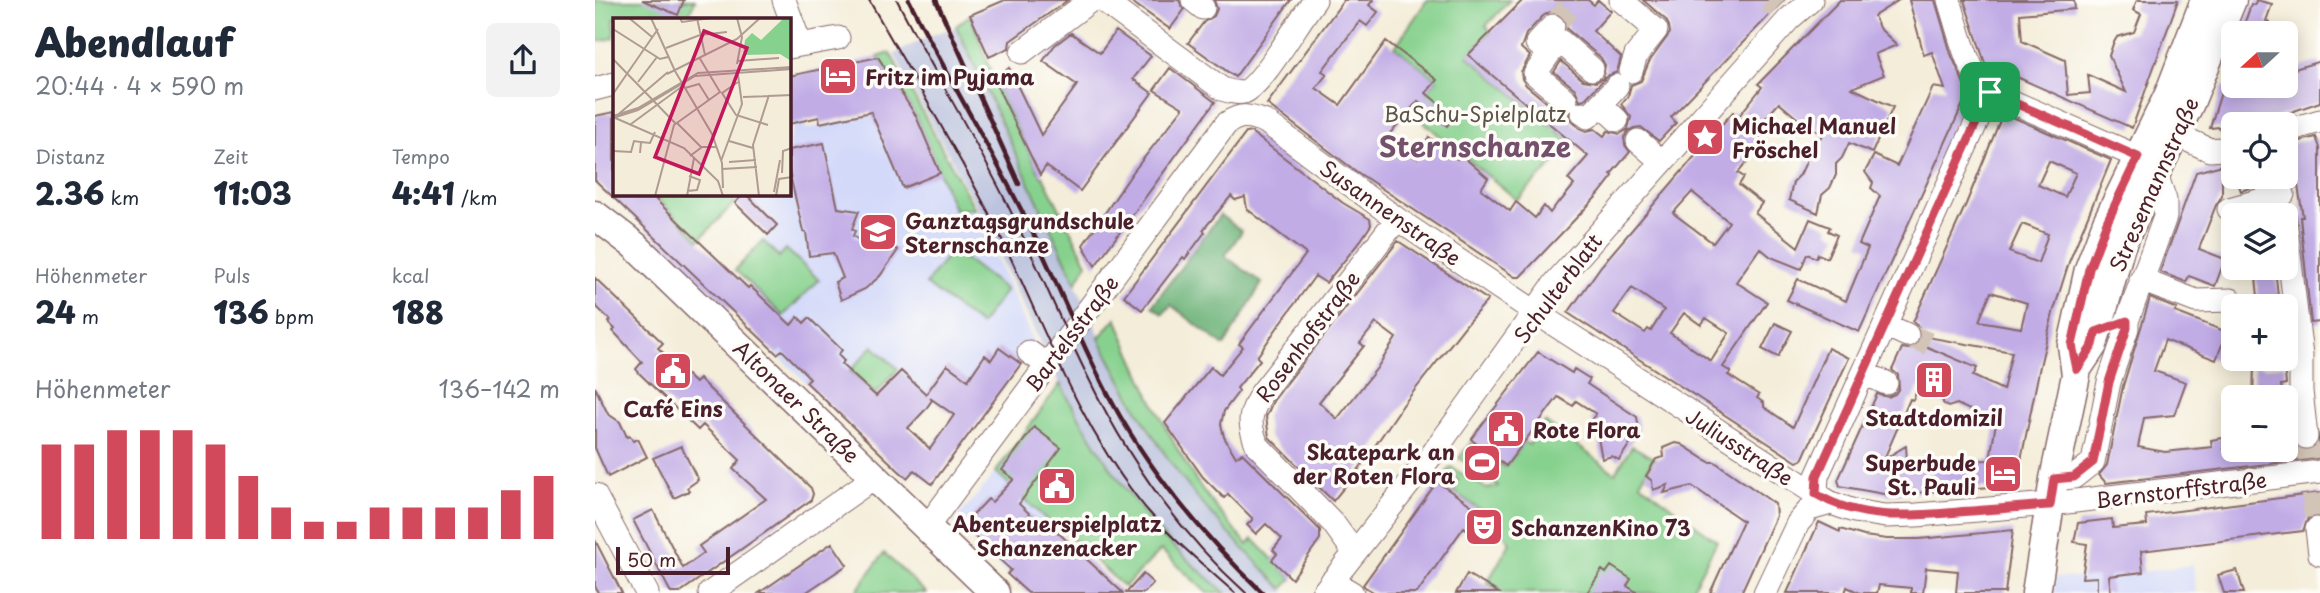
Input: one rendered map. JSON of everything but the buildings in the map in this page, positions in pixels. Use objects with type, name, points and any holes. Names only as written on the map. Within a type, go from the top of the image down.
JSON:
[{"type":"main road","name":"Stresemannstraße","points":[[2036,593],[2052,492],[2077,372],[2093,345],[2121,245],[2165,129],[2205,0]]},
{"type":"main road","name":"Stresemannstraße","points":[[2165,129],[2190,103],[2232,0]]},
{"type":"main road","name":"Stresemannstraße","points":[[2077,372],[2072,345],[2089,269],[2107,222],[2149,171]]},
{"type":"main road","name":"Altonaer Straße","points":[[595,215],[634,245],[995,593]]},
{"type":"street","points":[[784,0],[788,18]]},
{"type":"street","points":[[1022,52],[1091,0]]},
{"type":"street","name":"Susannenstraße","points":[[1102,0],[1245,103],[1266,122],[1398,219],[1535,312]]},
{"type":"street","name":"Bartelsstraße","points":[[927,527],[1038,359],[1226,124],[1235,118],[1257,81],[1315,0]]},
{"type":"street","points":[[1583,105],[1624,78],[1636,55],[1656,30],[1622,0]]},
{"type":"street","name":"Schulterblatt","points":[[1328,587],[1434,452],[1556,282],[1662,162],[1783,14],[1811,0]]},
{"type":"street","points":[[1949,0],[1976,79],[1990,92],[2149,171],[2165,200],[2166,213],[2127,321],[2109,382],[2093,462],[2052,492]]},
{"type":"street","points":[[1549,54],[1537,43],[1553,26]]},
{"type":"street","points":[[795,46],[838,38]]},
{"type":"street","points":[[1592,69],[1560,41],[1535,74],[1583,105],[1617,120]]},
{"type":"street","points":[[595,89],[613,84]]},
{"type":"street","points":[[1765,593],[1798,523],[1823,499],[1817,476],[1990,92]]},
{"type":"street","points":[[2298,127],[2320,121]]},
{"type":"street","points":[[2165,129],[2210,150],[2221,149]]},
{"type":"street","points":[[1638,141],[1662,162]]},
{"type":"street","name":"Bernstorffstraße","points":[[2052,492],[2312,467],[2301,391],[2301,356],[2283,202]]},
{"type":"street","name":"Rosenhofstraße","points":[[1354,552],[1333,523],[1257,445],[1251,429],[1251,411],[1261,394],[1398,219]]},
{"type":"street","points":[[2141,280],[2196,301],[2221,300]]},
{"type":"street","name":"Juliusstraße","points":[[1535,312],[1823,499],[1854,511],[1885,516],[2052,492]]},
{"type":"street","points":[[2096,332],[2127,321]]},
{"type":"street","points":[[1885,325],[1907,335]]},
{"type":"street","points":[[2077,372],[2109,382]]},
{"type":"street","points":[[1864,373],[1886,383]]},
{"type":"street","points":[[710,593],[852,494],[872,474]]},
{"type":"street","points":[[595,495],[647,593]]},
{"type":"street","points":[[2317,529],[2320,554]]},
{"type":"street","points":[[1328,587],[1352,593]]},
{"type":"shaded area","points":[[955,27],[1129,398],[1208,510],[1287,593],[1222,593],[1147,521],[1107,469],[1060,385],[974,201],[894,54]]},
{"type":"shaded area","name":"Ganztagsgrundschule Sternschanze","points":[[791,75],[795,75],[806,129],[884,113],[940,173],[954,209],[975,209],[1035,345],[1021,364],[999,348],[991,359],[984,355],[976,367],[981,372],[972,383],[947,364],[926,393],[873,345],[823,398],[761,340],[819,280],[787,249],[780,256],[763,240],[778,224],[748,196],[791,196],[791,135],[794,127],[791,113]]},
{"type":"shaded area","points":[[996,472],[1052,525],[1007,574],[953,523]]},
{"type":"shaded area","points":[[2193,565],[2196,593],[2054,593],[2056,577],[2119,575]]},
{"type":"green space","points":[[595,0],[695,0],[687,18],[613,18],[613,38],[595,42]]},
{"type":"green space","name":"BaSchu-Spielplatz","points":[[1427,0],[1510,0],[1486,26],[1491,32],[1468,56],[1573,144],[1517,200],[1410,111],[1437,80],[1395,47]]},
{"type":"green space","points":[[970,15],[994,80],[1087,263],[1076,283],[956,26]]},
{"type":"green space","points":[[890,53],[975,209],[954,209],[916,116],[878,57]]},
{"type":"green space","points":[[661,196],[729,196],[735,202],[699,240],[658,199]]},
{"type":"green space","points":[[1220,215],[1242,231],[1225,256],[1262,283],[1224,346],[1171,305],[1163,314],[1152,306]]},
{"type":"green space","points":[[763,241],[779,257],[786,249],[819,280],[783,316],[735,270]]},
{"type":"green space","points":[[952,249],[1006,290],[980,325],[926,284]]},
{"type":"green space","points":[[1116,318],[1149,395],[1189,469],[1209,499],[1248,545],[1253,539],[1292,579],[1283,589],[1202,504],[1146,424],[1099,338]]},
{"type":"green space","points":[[873,346],[898,369],[875,394],[850,371]]},
{"type":"green space","name":"Abenteuerspielplatz Schanzenacker","points":[[1060,384],[1097,447],[1138,506],[1177,550],[1226,593],[1207,593],[1161,550],[1124,587],[996,472]]},
{"type":"green space","points":[[1545,422],[1615,473],[1632,446],[1654,458],[1640,483],[1717,541],[1690,593],[1503,593],[1487,583],[1510,543],[1497,522],[1452,490],[1458,480],[1447,472],[1451,467],[1487,489],[1498,486],[1459,458],[1471,442],[1505,467],[1524,442],[1529,445]]},
{"type":"green space","points":[[884,553],[926,593],[855,593]]},
{"type":"tunnel","points":[[1553,26],[1576,0]]},
{"type":"tunnel","points":[[1768,0],[1777,8]]},
{"type":"tunnel","points":[[1907,335],[1937,347]]},
{"type":"tunnel","points":[[2306,437],[2309,459]]},
{"type":"tunnel","points":[[2313,494],[2317,529]]},
{"type":"tram line","points":[[869,0],[994,223],[1094,432],[1136,496],[1158,522],[1235,593]]},
{"type":"tram line","points":[[897,0],[999,188],[1077,355],[1119,435],[1177,519],[1198,545],[1246,593]]},
{"type":"railway","points":[[909,0],[1000,168],[1090,358],[1128,429],[1180,504],[1263,593]]},
{"type":"railway","points":[[936,0],[1019,184]]},
{"type":"place","name":"Fritz im Pyjama","points":[[838,76]]},
{"type":"place","name":"Michael Manuel Fröschel","points":[[1705,137]]},
{"type":"place","name":"Ganztagsgrundschule Sternschanze","points":[[878,232]]},
{"type":"place","name":"Café Eins","points":[[673,371]]},
{"type":"place","name":"Stadtdomizil","points":[[1934,380]]},
{"type":"place","name":"Rote Flora","points":[[1506,429]]},
{"type":"place","name":"Skatepark an der Roten Flora","points":[[1482,463]]},
{"type":"place","name":"Superbude St. Pauli","points":[[2003,474]]},
{"type":"place","name":"Abenteuerspielplatz Schanzenacker","points":[[1057,486]]},
{"type":"place","name":"SchanzenKino 73","points":[[1484,527]]},
{"type":"district","name":"Sternschanze","points":[[1475,145]]},
{"type":"route","points":[[1990,92],[2138,157],[2107,222],[2089,269],[2072,345],[2077,369],[2093,345],[2096,332],[2127,321],[2109,382],[2093,462],[2074,477],[2054,479],[2050,505],[1885,516],[1854,511],[1831,503],[1816,494],[1817,476],[1990,92]]}]
